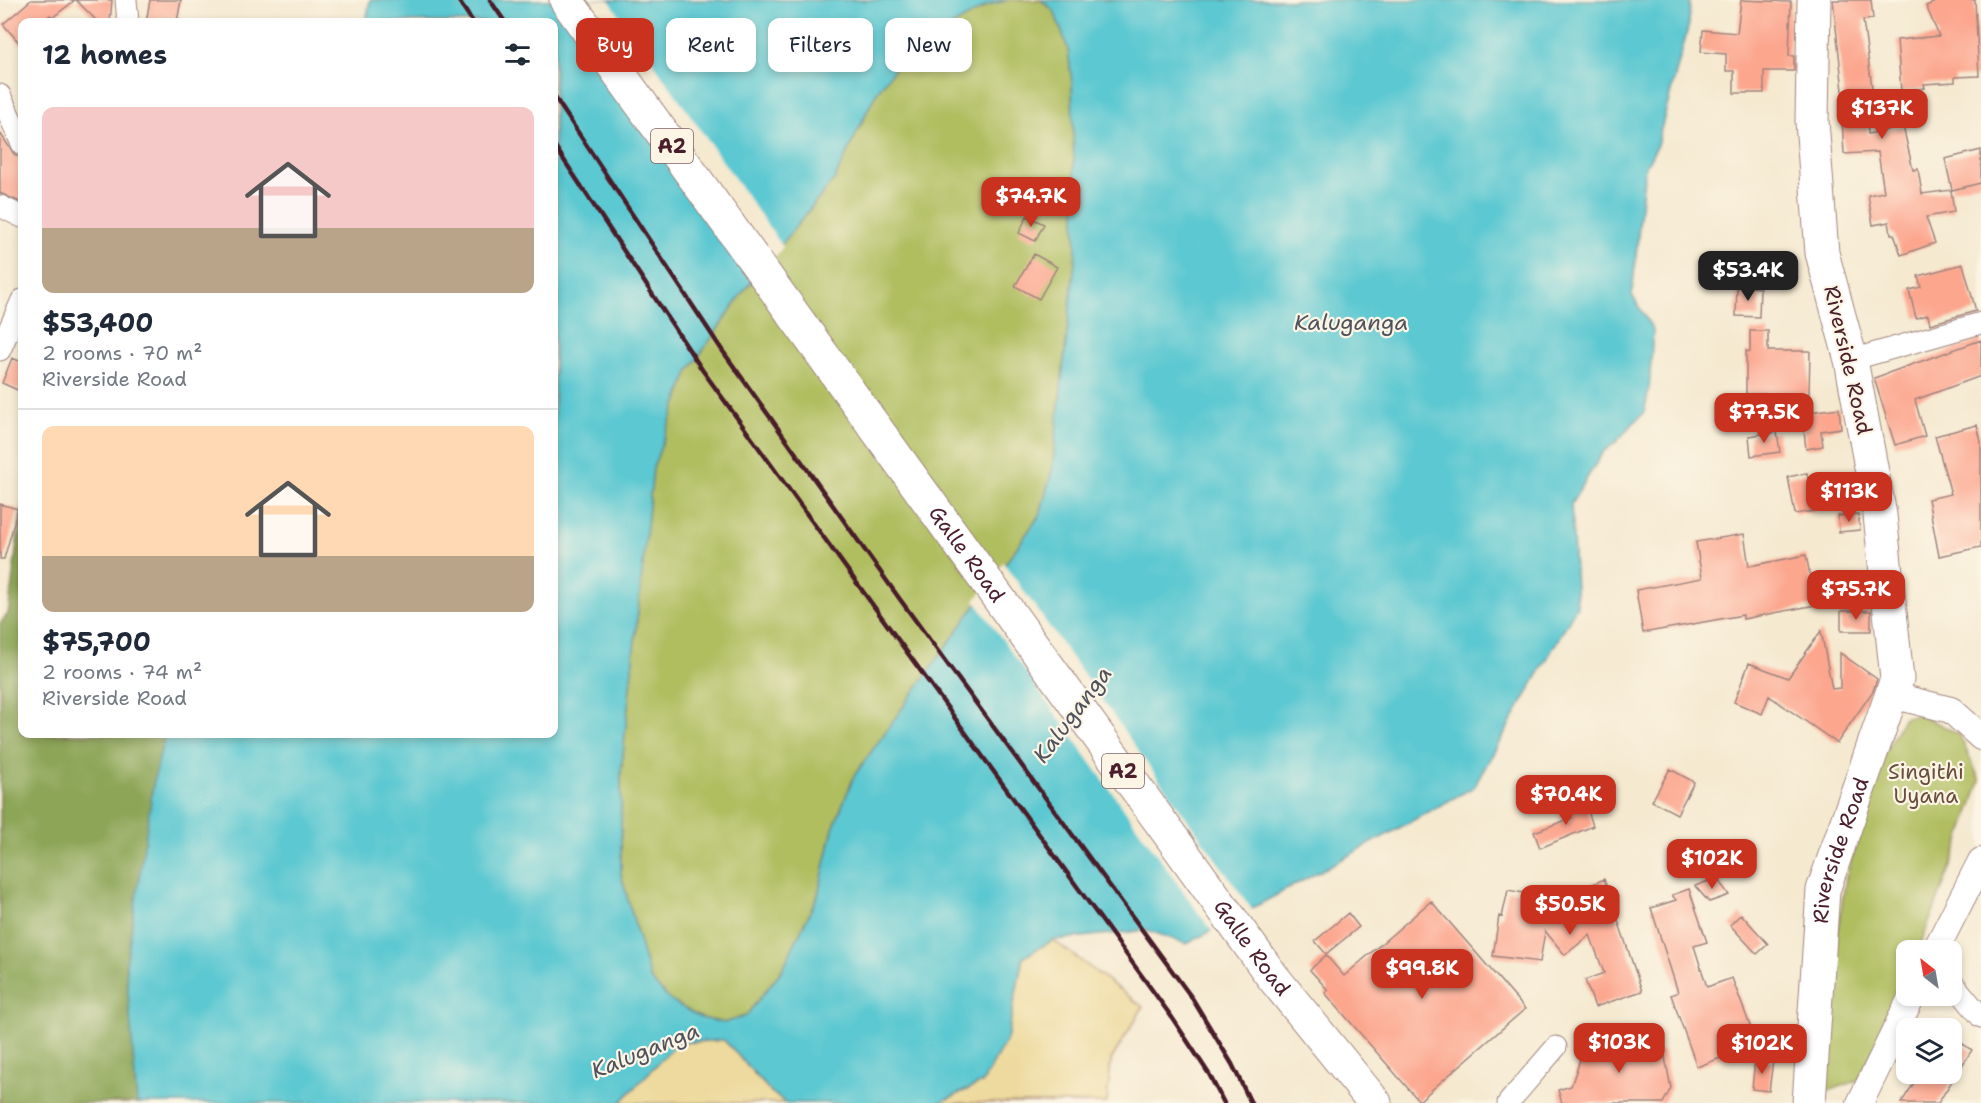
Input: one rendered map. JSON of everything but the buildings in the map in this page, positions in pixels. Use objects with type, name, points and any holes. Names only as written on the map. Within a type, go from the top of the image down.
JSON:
[{"type":"main road","name":"Galle Road","points":[[566,0],[779,293],[973,566],[1272,976],[1375,1103]]},
{"type":"main road","name":"Riverside Road","points":[[1809,1103],[1823,890],[1897,680],[1880,515],[1851,360],[1822,253],[1812,121],[1814,0]]},
{"type":"street","points":[[126,0],[128,18]]},
{"type":"street","points":[[0,96],[18,135]]},
{"type":"street","points":[[0,206],[18,215]]},
{"type":"street","points":[[0,350],[18,309]]},
{"type":"street","points":[[1851,360],[1981,323]]},
{"type":"street","points":[[1891,695],[1951,710],[1981,737]]},
{"type":"street","points":[[1941,940],[1981,861]]},
{"type":"street","points":[[1962,994],[1981,1017]]},
{"type":"street","points":[[1860,1103],[1907,1006]]},
{"type":"street","points":[[1508,1103],[1556,1047]]},
{"type":"green space","name":"Kaluganga","points":[[1008,0],[1041,0],[1054,11],[1068,49],[1072,83],[1076,252],[1052,470],[1040,515],[854,776],[833,829],[818,895],[782,970],[746,1016],[724,1023],[701,1018],[671,1001],[650,979],[621,875],[621,773],[653,468],[688,372],[743,292],[835,178],[875,95],[892,72],[972,72],[972,18],[965,18],[988,5]]},
{"type":"green space","points":[[18,535],[18,738],[170,738],[126,965],[137,1103],[0,1103],[0,623],[8,614]]},
{"type":"green space","name":"Singithi Uyana","points":[[1921,715],[1959,734],[1980,781],[1954,858],[1922,940],[1896,940],[1896,1004],[1859,1080],[1828,1091],[1817,1067],[1846,877],[1882,758],[1904,717]]},
{"type":"sand","points":[[1053,940],[1143,1007],[1111,1060],[1107,1103],[938,1103],[982,1083],[1007,1039],[1023,957]]},
{"type":"sand","points":[[724,1040],[771,1092],[786,1103],[620,1103],[677,1043]]},
{"type":"water","name":"Kaluganga","points":[[370,0],[1008,0],[988,5],[965,18],[885,18],[885,72],[892,72],[875,95],[835,178],[743,292],[688,372],[653,468],[621,773],[621,875],[650,979],[671,1001],[701,1018],[724,1023],[746,1016],[782,970],[818,895],[833,829],[854,776],[1040,515],[1052,470],[1076,252],[1072,83],[1068,49],[1054,11],[1041,0],[1690,0],[1689,24],[1656,148],[1645,167],[1632,295],[1653,330],[1649,390],[1644,412],[1615,443],[1603,452],[1571,504],[1577,606],[1474,787],[1187,944],[1147,930],[1053,940],[1023,957],[1007,1039],[982,1083],[938,1103],[786,1103],[771,1092],[724,1040],[677,1043],[620,1103],[137,1103],[126,965],[154,780],[164,738],[558,738],[558,18],[367,18]]},
{"type":"pier","points":[[557,0],[609,0],[622,18],[576,18],[576,27]]},
{"type":"pier","points":[[654,64],[783,247],[755,282],[608,72],[654,72]]},
{"type":"pier","points":[[1003,562],[1253,911],[1213,933],[975,601]]},
{"type":"railway","points":[[458,0],[470,18]]},
{"type":"railway","points":[[490,0],[502,18]]},
{"type":"railway","points":[[558,102],[722,350],[899,598],[1192,998],[1232,1064],[1251,1103]]},
{"type":"railway","points":[[558,151],[703,371],[1171,1016],[1209,1074],[1224,1103]]}]
